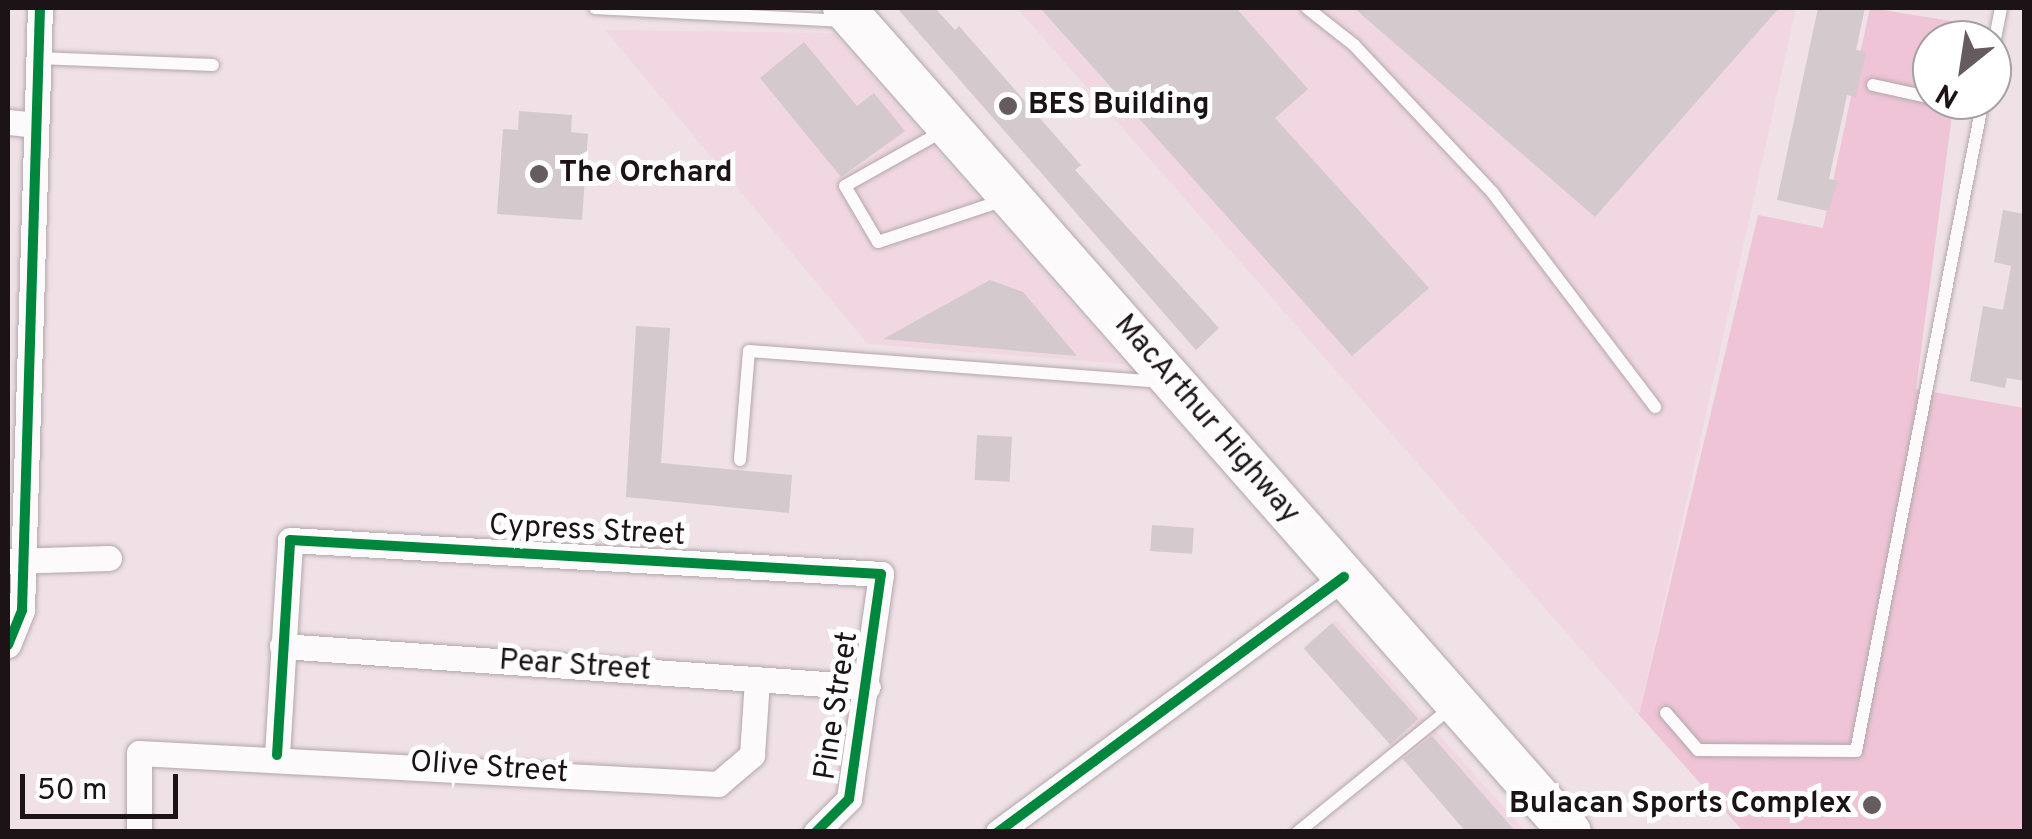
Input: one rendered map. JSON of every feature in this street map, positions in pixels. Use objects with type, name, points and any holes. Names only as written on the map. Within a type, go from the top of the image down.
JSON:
[{"type":"highway","name":"MacArthur Highway","points":[[850,15],[1570,832]]},
{"type":"street","points":[[8,645],[22,610],[15,561],[19,322],[36,124],[40,8]]},
{"type":"street","points":[[8,122],[36,124]]},
{"type":"street","name":"Cypress Street","points":[[282,646],[290,540],[881,574]]},
{"type":"street","points":[[15,561],[109,558]]},
{"type":"street","name":"Pine Street","points":[[816,832],[849,799],[881,574]]},
{"type":"street","points":[[998,832],[1344,577]]},
{"type":"street","points":[[277,755],[282,646]]},
{"type":"street","name":"Pear Street","points":[[282,646],[868,686]]},
{"type":"street","name":"Olive Street","points":[[138,832],[139,753],[277,755],[718,784],[752,755],[757,680]]},
{"type":"lane","points":[[595,8],[850,15]]},
{"type":"lane","points":[[1307,8],[1354,46],[1492,192],[1655,407]]},
{"type":"lane","points":[[38,58],[212,65]]},
{"type":"lane","points":[[1873,85],[1912,94]]},
{"type":"lane","points":[[1666,713],[1698,750],[1856,751],[1979,120]]},
{"type":"lane","points":[[949,128],[845,186],[878,242],[1011,198]]},
{"type":"lane","points":[[740,460],[749,352],[1174,383]]},
{"type":"lane","points":[[1298,832],[1456,704]]},
{"type":"shaded area","points":[[1017,8],[1796,8],[1639,715]]},
{"type":"shaded area","points":[[1870,8],[1945,20],[1912,20],[1912,120],[1951,120],[1916,389],[2024,408],[2024,831],[1743,831],[1639,715],[1758,215],[1823,228]]},
{"type":"shaded area","points":[[605,30],[833,33],[1125,364],[868,344]]},
{"type":"shaded area","points":[[1336,620],[1525,831],[1466,831],[1303,647]]},
{"type":"building","points":[[897,8],[935,8],[955,30],[959,26],[1081,165],[1075,170],[1219,328],[1196,350]]},
{"type":"building","points":[[1040,8],[1236,8],[1308,89],[1275,118],[1429,288],[1352,356]]},
{"type":"building","points":[[1354,8],[1779,8],[1595,217]]},
{"type":"building","points":[[1818,8],[1865,8],[1856,50],[1866,52],[1856,97],[1847,95],[1829,179],[1838,181],[1828,211],[1777,200]]},
{"type":"building","points":[[804,42],[857,106],[874,93],[905,131],[841,177],[760,78]]},
{"type":"building","points":[[519,111],[572,115],[571,132],[588,134],[582,220],[497,214],[503,129],[518,130]]},
{"type":"building","points":[[2003,210],[2024,214],[2024,381],[2007,378],[2005,388],[1970,381],[1983,306],[2003,310],[2011,266],[1994,262]]},
{"type":"building","points":[[990,280],[1023,292],[1077,356],[883,339]]},
{"type":"building","points":[[636,326],[670,328],[661,463],[792,475],[789,513],[626,497]]},
{"type":"building","points":[[977,435],[1012,437],[1010,482],[975,480]]},
{"type":"building","points":[[1152,525],[1194,528],[1192,554],[1150,551]]},
{"type":"building","points":[[1332,623],[1418,719],[1390,744],[1304,648]]},
{"type":"building","points":[[1432,736],[1516,832],[1466,832],[1403,759]]},
{"type":"cycle path","points":[[8,645],[22,610],[40,8]]},
{"type":"cycle path","points":[[277,755],[290,540],[881,574],[849,799],[816,832]]},
{"type":"cycle path","points":[[998,832],[1344,577]]},
{"type":"place","name":"BES Building","points":[[1008,106]]},
{"type":"place","name":"The Orchard","points":[[539,174]]},
{"type":"place","name":"Bulacan Sports Complex","points":[[1872,805]]}]
